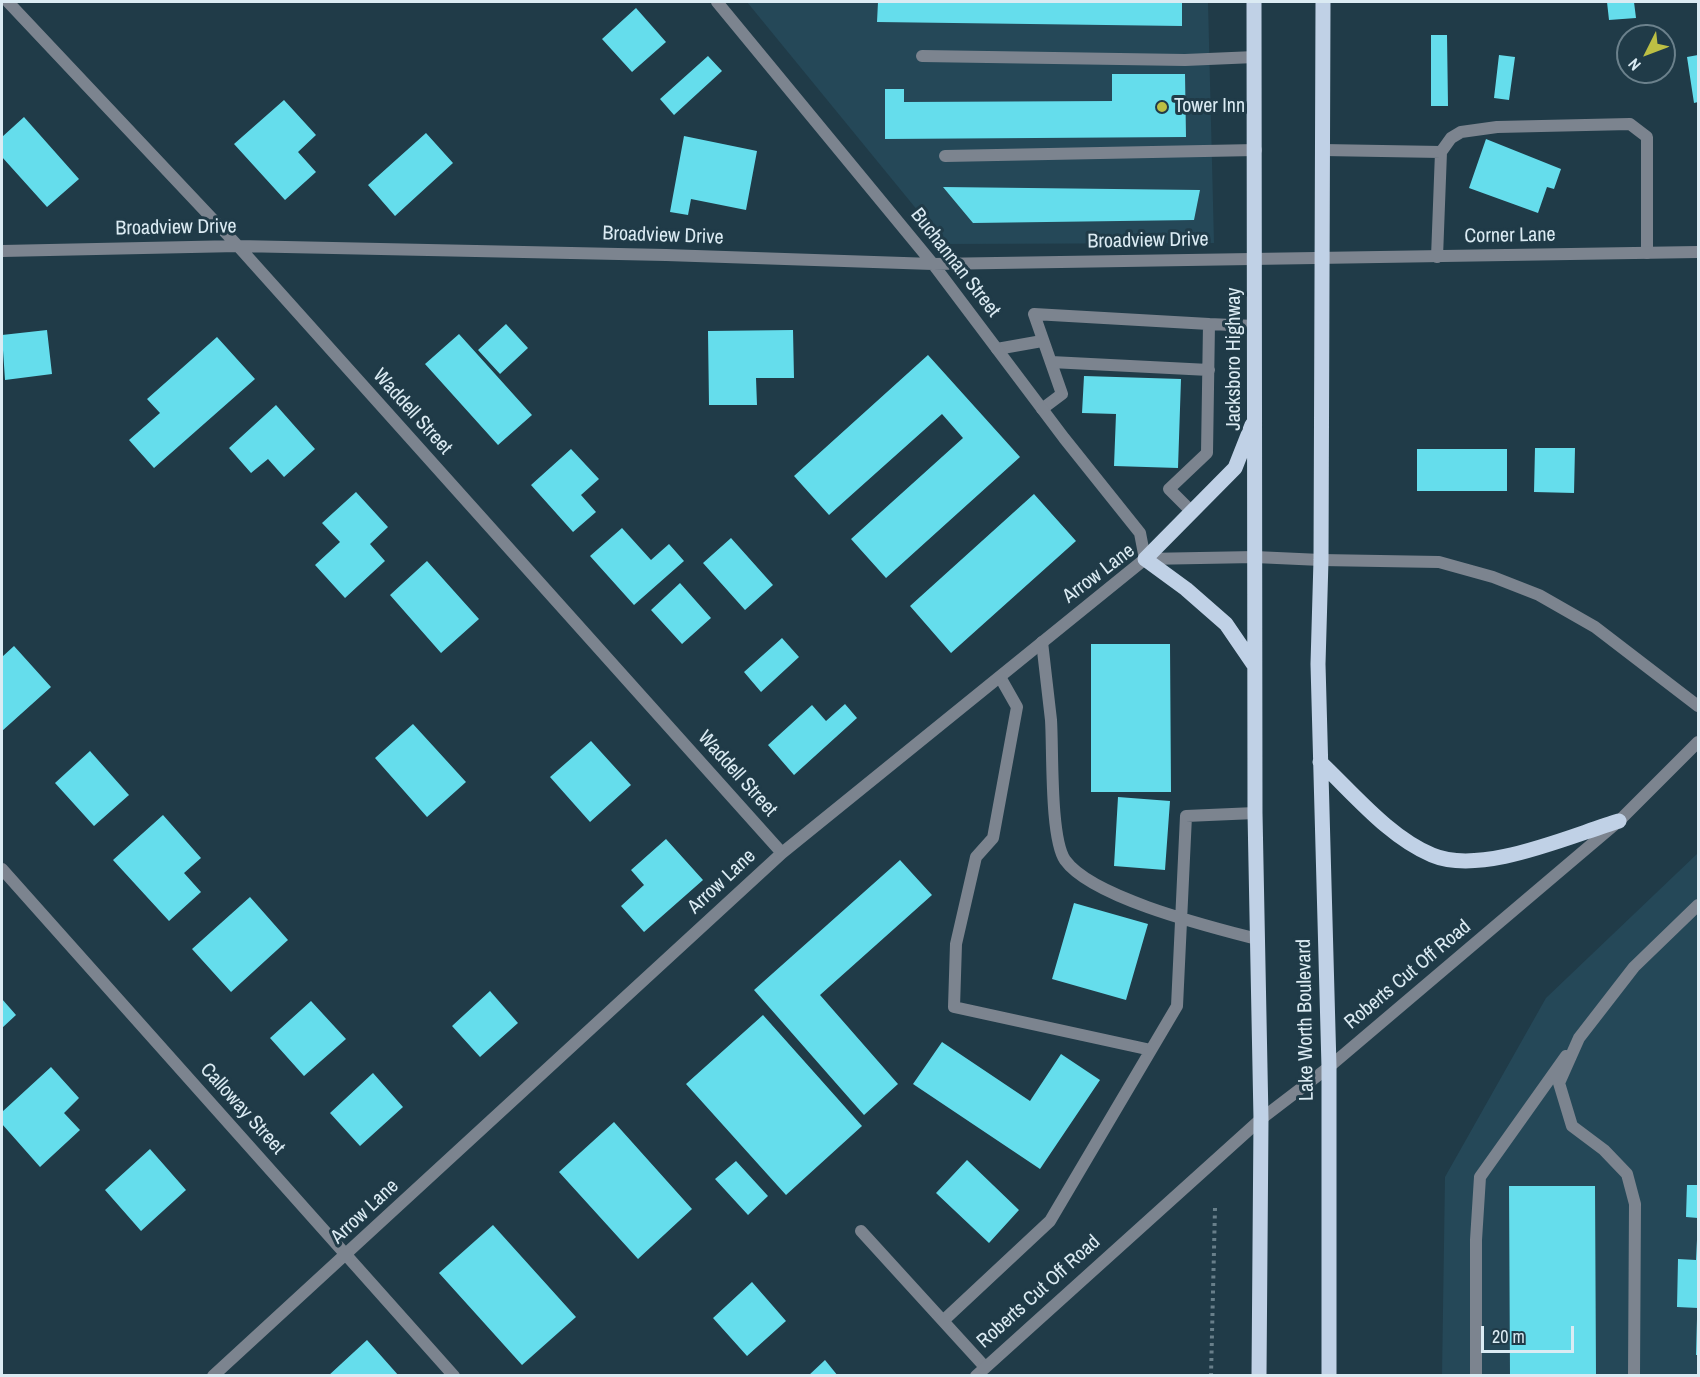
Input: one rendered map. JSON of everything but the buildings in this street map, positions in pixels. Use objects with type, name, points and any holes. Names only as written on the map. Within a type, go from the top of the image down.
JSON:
[{"type":"main road","name":"Jacksboro Highway","points":[[1254,2],[1256,150],[1255,813]]},
{"type":"main road","points":[[1322,560],[1323,2]]},
{"type":"main road","points":[[1254,665],[1226,624],[1186,589],[1145,559],[1234,468],[1256,417]]},
{"type":"main road","name":"Lake Worth Boulevard","points":[[1322,560],[1318,664],[1329,1067],[1329,1376]]},
{"type":"main road","points":[[1320,762],[1399,836],[1433,856],[1460,862],[1490,860],[1619,821]]},
{"type":"main road","points":[[1255,813],[1261,1119],[1259,1376]]},
{"type":"street","name":"Waddell Street","points":[[8,2],[238,246],[782,853]]},
{"type":"street","name":"Buchannan Street","points":[[717,2],[933,264],[1042,409],[1140,533],[1145,559]]},
{"type":"street","points":[[922,56],[1163,60],[1255,57]]},
{"type":"street","points":[[1437,256],[1442,152],[1451,138],[1461,132],[1497,127],[1630,124],[1647,137],[1647,253]]},
{"type":"street","points":[[945,156],[1256,150]]},
{"type":"street","points":[[1323,150],[1442,152]]},
{"type":"street","name":"Broadview Drive","points":[[2,251],[238,246],[654,254],[933,264],[1323,258]]},
{"type":"street","name":"Corner Lane","points":[[1323,258],[1698,252]]},
{"type":"street","points":[[1042,409],[1062,394],[1034,314],[1255,326]]},
{"type":"street","points":[[1191,511],[1169,489],[1207,453],[1209,324]]},
{"type":"street","points":[[997,349],[1042,341]]},
{"type":"street","points":[[1051,362],[1209,370]]},
{"type":"street","name":"Arrow Lane","points":[[213,1376],[782,853],[1145,559],[1255,557],[1439,562],[1539,595],[1595,627],[1698,706]]},
{"type":"street","points":[[1042,642],[1051,719],[1056,813],[1060,847],[1066,861],[1102,888],[1181,918],[1257,939]]},
{"type":"street","points":[[1000,677],[1017,707],[993,838],[976,857],[956,944],[954,1006],[1151,1050]]},
{"type":"street","name":"Roberts Cut Off Road","points":[[981,1371],[1261,1119],[1329,1067],[1619,821],[1698,742]]},
{"type":"street","points":[[944,1320],[1050,1221],[1177,1006],[1186,816],[1255,813]]},
{"type":"street","name":"Calloway Street","points":[[2,869],[454,1376]]},
{"type":"street","points":[[1476,1376],[1476,1240],[1480,1177],[1579,1038],[1634,967],[1698,905]]},
{"type":"street","points":[[1579,1038],[1559,1083],[1572,1126],[1604,1150],[1627,1174],[1635,1204],[1634,1376]]},
{"type":"street","points":[[861,1231],[944,1320],[981,1371]]},
{"type":"path","points":[[1211,1376],[1215,1208]]},
{"type":"shaded area","name":"Tower Inn","points":[[747,2],[1208,2],[1214,243],[945,244]]},
{"type":"shaded area","points":[[1698,853],[1698,1375],[1442,1376],[1445,1177],[1546,998]]},
{"type":"place","name":"Tower Inn","points":[[1162,107]]}]
